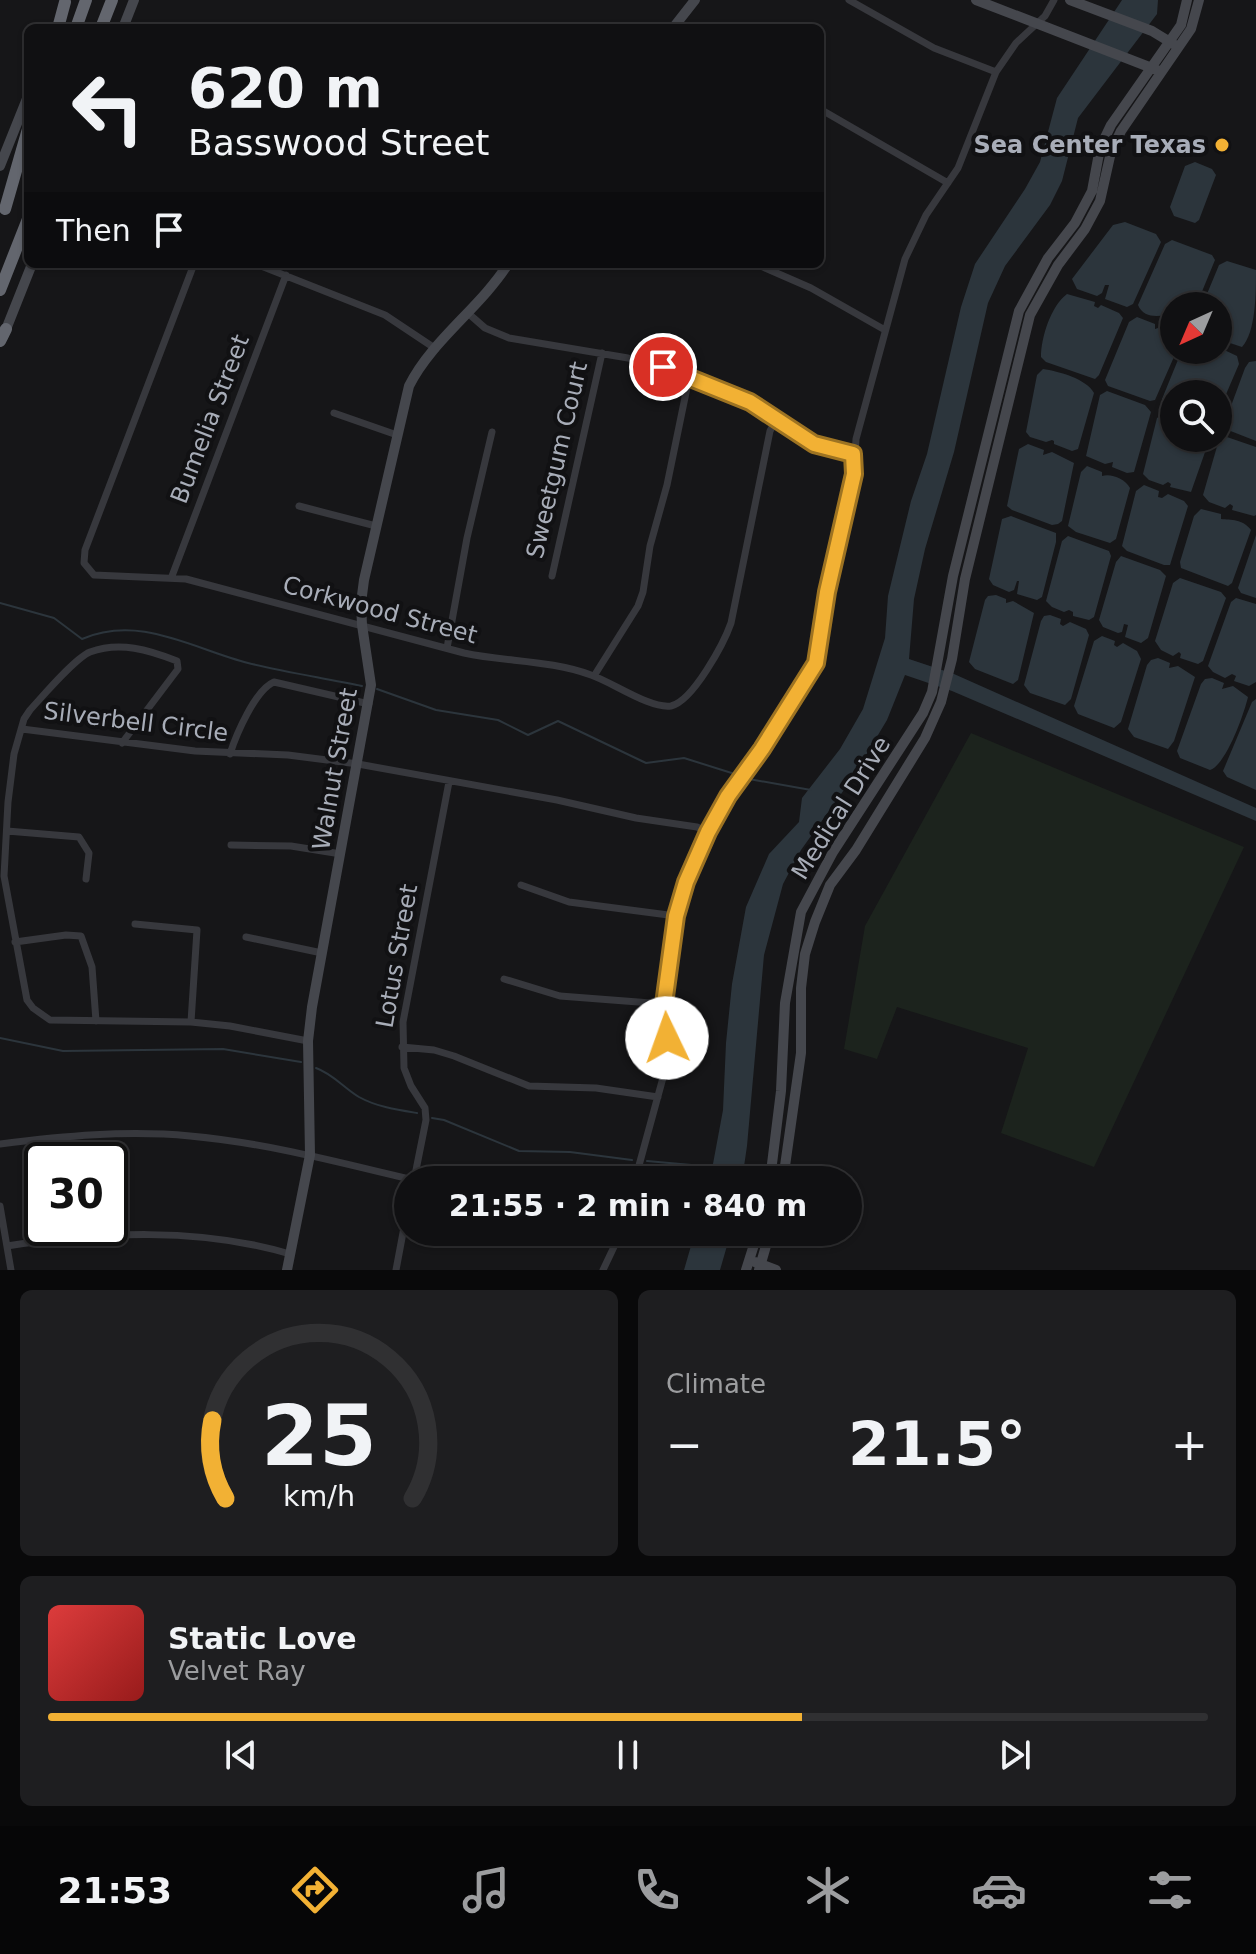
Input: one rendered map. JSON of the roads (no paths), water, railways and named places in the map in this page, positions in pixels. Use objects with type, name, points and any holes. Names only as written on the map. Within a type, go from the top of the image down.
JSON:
[{"type":"highway","points":[[77,24],[86,0]]},
{"type":"highway","points":[[103,24],[112,0]]},
{"type":"highway","points":[[57,24],[66,1]]},
{"type":"highway","points":[[2,216],[24,142]]},
{"type":"highway","points":[[2,216],[24,166]]},
{"type":"highway","points":[[0,290],[24,229]]},
{"type":"street","points":[[125,24],[134,0]]},
{"type":"street","points":[[679,24],[695,0]]},
{"type":"street","points":[[849,0],[934,48],[996,72]]},
{"type":"street","points":[[976,0],[1156,70]]},
{"type":"street","points":[[639,1166],[667,1050],[664,1004],[676,916],[686,882],[708,832],[728,796],[762,749],[816,663],[827,592],[854,474],[853,454],[905,259],[926,215],[968,148],[996,72],[1016,43],[1038,22],[1054,0]]},
{"type":"street","points":[[1070,0],[1152,31],[1175,45]]},
{"type":"street","name":"Medical Drive","points":[[1175,45],[1187,0]]},
{"type":"street","name":"Medical Drive","points":[[785,1166],[801,1053],[801,988],[805,954],[830,885],[856,850],[925,738],[944,695],[968,564],[1030,315],[1100,201],[1111,152],[1134,102],[1175,45],[1191,29],[1199,0]]},
{"type":"street","name":"Medical Drive","points":[[772,1166],[781,1091],[785,1003],[801,912],[833,852],[923,713],[932,692],[964,531],[1019,311],[1048,258],[1075,223],[1092,191],[1100,148],[1111,125],[1134,102]]},
{"type":"street","points":[[0,166],[24,106]]},
{"type":"street","points":[[824,111],[948,183]]},
{"type":"street","points":[[1088,199],[1100,201]]},
{"type":"street","points":[[2,339],[30,268]]},
{"type":"street","name":"Corkwood Street","points":[[192,268],[83,556],[84,563],[94,575],[172,576],[495,660],[548,664],[594,676],[663,706],[681,702],[689,695],[722,645],[731,623],[770,431],[776,420]]},
{"type":"street","points":[[267,268],[385,315],[436,349]]},
{"type":"street","name":"Walnut Street","points":[[287,1270],[310,1155],[308,1041],[369,704],[371,685],[362,625],[361,591],[409,386],[505,268]]},
{"type":"street","points":[[766,268],[885,330]]},
{"type":"street","points":[[782,274],[784,268]]},
{"type":"street","name":"Bumelia Street","points":[[172,576],[286,275]]},
{"type":"street","points":[[469,314],[498,335],[628,358],[689,378],[750,402],[814,444],[853,454]]},
{"type":"street","name":"Sweetgum Court","points":[[552,576],[602,353]]},
{"type":"street","points":[[594,676],[638,606],[643,592],[650,546],[667,485],[689,378]]},
{"type":"street","points":[[334,413],[397,435]]},
{"type":"street","points":[[447,648],[467,538],[492,432]]},
{"type":"street","points":[[299,506],[376,526]]},
{"type":"street","points":[[22,729],[30,710],[88,653],[132,647],[177,661],[178,669],[122,743]]},
{"type":"street","points":[[939,654],[952,656]]},
{"type":"street","points":[[230,754],[234,739],[258,697],[265,686],[274,682],[369,704]]},
{"type":"street","name":"Silverbell Circle","points":[[308,1041],[191,1022],[50,1020],[33,1008],[23,990],[4,876],[14,754],[22,729],[122,743],[230,754],[288,755],[358,764],[697,827],[708,832]]},
{"type":"street","name":"Lotus Street","points":[[417,1166],[426,1120],[425,1108],[404,1068],[403,1022],[449,782]]},
{"type":"street","points":[[7,831],[79,837],[89,853],[86,879]]},
{"type":"street","points":[[231,845],[291,846],[341,854]]},
{"type":"street","points":[[521,885],[569,902],[676,916]]},
{"type":"street","points":[[135,924],[197,930],[191,1022]]},
{"type":"street","points":[[15,942],[81,936],[92,967],[96,1021]]},
{"type":"street","points":[[246,937],[322,953]]},
{"type":"street","points":[[504,979],[560,996],[664,1004]]},
{"type":"street","points":[[402,1047],[434,1050],[454,1056],[529,1086],[596,1088],[658,1097]]},
{"type":"street","points":[[0,1144],[89,1135],[160,1134],[238,1142],[394,1175]]},
{"type":"street","points":[[0,1206],[11,1270]]},
{"type":"street","points":[[7,1246],[73,1236],[166,1236],[236,1241],[290,1254]]},
{"type":"street","points":[[396,1270],[400,1246]]},
{"type":"street","points":[[603,1270],[614,1246]]},
{"type":"street","points":[[760,1267],[766,1246]]},
{"type":"street","points":[[748,1265],[776,1270]]},
{"type":"waterway","points":[[0,603],[54,618],[82,639],[104,632],[146,632],[248,663],[362,686]]},
{"type":"waterway","points":[[377,689],[436,710],[498,720],[528,735],[558,721],[646,763],[684,758],[738,775]]},
{"type":"waterway","points":[[749,779],[811,790]]},
{"type":"waterway","points":[[0,1038],[63,1051],[223,1049],[301,1062]]},
{"type":"waterway","points":[[316,1068],[366,1100],[417,1113]]},
{"type":"waterway","points":[[432,1118],[519,1151],[570,1152],[632,1160]]},
{"type":"waterway","points":[[647,1161],[703,1166]]},
{"type":"place","name":"Sea Center Texas","points":[[1222,145]]}]
